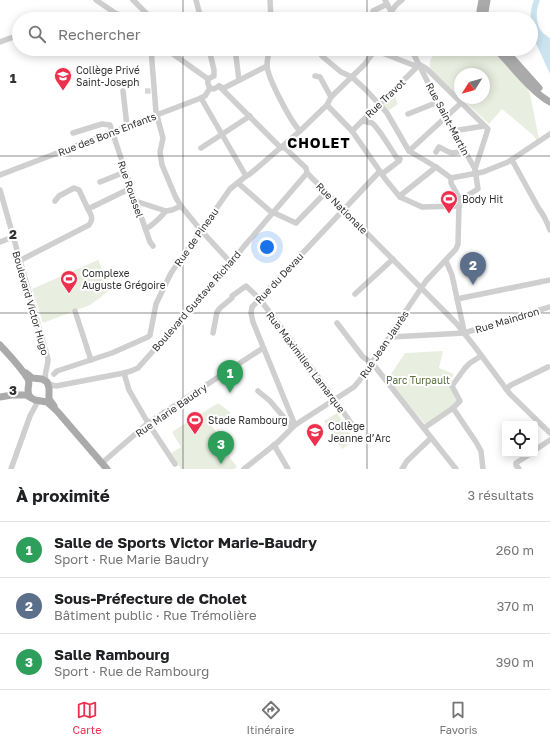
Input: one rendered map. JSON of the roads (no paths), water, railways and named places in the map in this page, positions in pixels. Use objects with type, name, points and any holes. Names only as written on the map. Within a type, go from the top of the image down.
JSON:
[{"type":"main road","points":[[480,12],[482,0]]},
{"type":"main road","points":[[484,12],[488,0]]},
{"type":"main road","points":[[502,56],[528,84],[550,102]]},
{"type":"main road","points":[[510,56],[532,81],[550,97]]},
{"type":"main road","points":[[0,344],[28,380],[28,392],[30,397]]},
{"type":"main road","points":[[20,368],[29,376],[36,379],[42,379],[47,382],[50,388],[49,399],[57,411]]},
{"type":"main road","points":[[12,395],[24,390],[31,381],[36,379]]},
{"type":"main road","points":[[40,400],[46,398],[49,393]]},
{"type":"main road","points":[[0,397],[26,394],[35,400],[47,402],[57,411],[105,466]]},
{"type":"street","points":[[96,0],[114,12]]},
{"type":"street","points":[[134,0],[144,12]]},
{"type":"street","points":[[196,0],[199,12]]},
{"type":"street","points":[[270,0],[271,12]]},
{"type":"street","points":[[373,12],[386,2],[391,12],[402,0]]},
{"type":"street","points":[[0,42],[12,38]]},
{"type":"street","points":[[151,56],[156,115],[163,138],[160,152],[162,165],[181,206],[231,263]]},
{"type":"street","points":[[177,56],[211,78]]},
{"type":"street","points":[[211,56],[214,70],[211,78],[207,82],[210,88],[214,89],[219,86],[224,88],[267,66]]},
{"type":"street","points":[[236,56],[239,80]]},
{"type":"street","points":[[268,56],[267,66],[272,82],[278,95],[300,131]]},
{"type":"street","points":[[322,56],[333,66],[352,77],[379,104],[387,113],[409,151],[451,178],[451,183],[460,203]]},
{"type":"street","points":[[201,98],[246,176],[282,148],[327,106],[331,97],[365,64],[370,56]]},
{"type":"street","points":[[387,56],[413,65],[419,65],[427,69],[454,96]]},
{"type":"street","name":"Rue Saint-Martin","points":[[414,56],[475,171]]},
{"type":"street","name":"Rue Travot","points":[[352,131],[419,65]]},
{"type":"street","points":[[315,76],[320,77],[331,97]]},
{"type":"street","name":"Rue Nationale","points":[[219,86],[279,146],[286,149],[306,168],[307,173],[464,333],[506,389],[550,433]]},
{"type":"street","name":"Rue des Bons Enfants","points":[[0,175],[201,98],[205,96],[210,88]]},
{"type":"street","points":[[123,93],[127,126]]},
{"type":"street","points":[[408,114],[438,102]]},
{"type":"street","points":[[409,151],[460,104]]},
{"type":"street","points":[[460,203],[463,198],[478,189],[475,171],[488,129],[462,104]]},
{"type":"street","points":[[327,106],[352,131],[381,173],[400,197],[422,207],[460,203]]},
{"type":"street","points":[[202,148],[250,116]]},
{"type":"street","name":"Rue du Devau","points":[[294,426],[253,322],[251,313],[252,307],[343,209],[381,173],[399,160],[375,126],[368,122],[362,121]]},
{"type":"street","points":[[73,133],[102,124],[110,125],[112,132]]},
{"type":"street","points":[[453,131],[484,126]]},
{"type":"street","name":"Rue Roussel","points":[[112,132],[135,201],[150,242],[153,246]]},
{"type":"street","points":[[451,178],[475,171],[493,169],[512,160],[550,134]]},
{"type":"street","points":[[436,152],[440,147],[454,154],[464,150]]},
{"type":"street","points":[[512,160],[539,209],[548,222],[550,230]]},
{"type":"street","points":[[400,197],[436,167]]},
{"type":"street","points":[[100,182],[125,172]]},
{"type":"street","name":"Boulevard Gustave Richard","points":[[47,382],[53,386],[59,386],[124,373],[138,368],[231,263],[307,173]]},
{"type":"street","name":"Rue de Pineau","points":[[54,374],[58,371],[112,353],[150,335],[156,304],[171,273],[230,189],[241,183],[246,176]]},
{"type":"street","points":[[239,184],[270,211],[296,223],[326,192]]},
{"type":"street","points":[[19,261],[89,225],[92,221],[92,217],[79,190],[74,188],[58,196],[55,202]]},
{"type":"street","points":[[88,208],[131,188]]},
{"type":"street","name":"Boulevard Victor Hugo","points":[[0,190],[48,359],[45,376],[47,382]]},
{"type":"street","points":[[135,201],[166,211],[181,206]]},
{"type":"street","name":"Rue Jean Jaurès","points":[[244,469],[274,445],[294,426],[354,387],[359,381],[391,336],[391,333],[426,281],[456,249],[458,244],[460,203]]},
{"type":"street","points":[[146,230],[166,211]]},
{"type":"street","points":[[0,242],[13,237]]},
{"type":"street","points":[[355,294],[393,260]]},
{"type":"street","points":[[446,261],[452,275],[464,333]]},
{"type":"street","points":[[457,299],[550,280]]},
{"type":"street","name":"Rue Maximilien Lamarque","points":[[213,333],[217,312],[232,298],[232,296],[246,286],[259,298],[353,426]]},
{"type":"street","name":"Rue Maindron","points":[[391,336],[464,333],[550,307]]},
{"type":"street","points":[[75,311],[91,360]]},
{"type":"street","points":[[337,322],[363,357],[371,363],[383,377],[456,469]]},
{"type":"street","name":"Rue Marie Baudry","points":[[105,466],[148,423],[264,348]]},
{"type":"street","points":[[424,428],[453,408],[460,401],[452,386],[470,363],[481,356]]},
{"type":"street","points":[[506,389],[548,366]]},
{"type":"street","name":"Boulevard Victor Hugo","points":[[36,379],[41,376],[46,369]]},
{"type":"street","points":[[124,373],[129,390],[148,423],[175,464]]},
{"type":"street","name":"Boulevard Gustave Richard","points":[[49,393],[59,386]]},
{"type":"street","points":[[258,391],[294,426]]},
{"type":"street","points":[[30,397],[32,404],[30,416]]},
{"type":"street","points":[[11,469],[30,416],[40,400]]},
{"type":"street","points":[[453,408],[481,451],[483,469]]},
{"type":"street","points":[[402,469],[407,461],[431,438]]},
{"type":"street","points":[[538,448],[550,440]]},
{"type":"street","points":[[274,445],[288,469]]},
{"type":"street","points":[[519,469],[516,463],[525,457]]},
{"type":"water","points":[[534,0],[540,0],[538,12],[531,12]]},
{"type":"water","points":[[538,25],[543,33],[550,38],[550,74],[538,48]]},
{"type":"tunnel","points":[[145,91],[152,91]]},
{"type":"place","name":"Collège Privé Saint-Joseph","points":[[63,91]]},
{"type":"place","name":"Body Hit","points":[[449,214]]},
{"type":"place","name":"Sous-Préfecture de Cholet","points":[[473,285]]},
{"type":"place","name":"Complexe Auguste Grégoire","points":[[69,294]]},
{"type":"place","name":"Salle de Sports Victor Marie-Baudry","points":[[230,393]]},
{"type":"place","name":"Stade Rambourg","points":[[195,435]]},
{"type":"place","name":"Collège Jeanne d’Arc","points":[[315,447]]},
{"type":"place","name":"Salle Rambourg","points":[[221,464]]},
{"type":"district","name":"CHOLET","points":[[319,142]]},
{"type":"park label","name":"Parc Turpault","points":[[418,380]]}]
